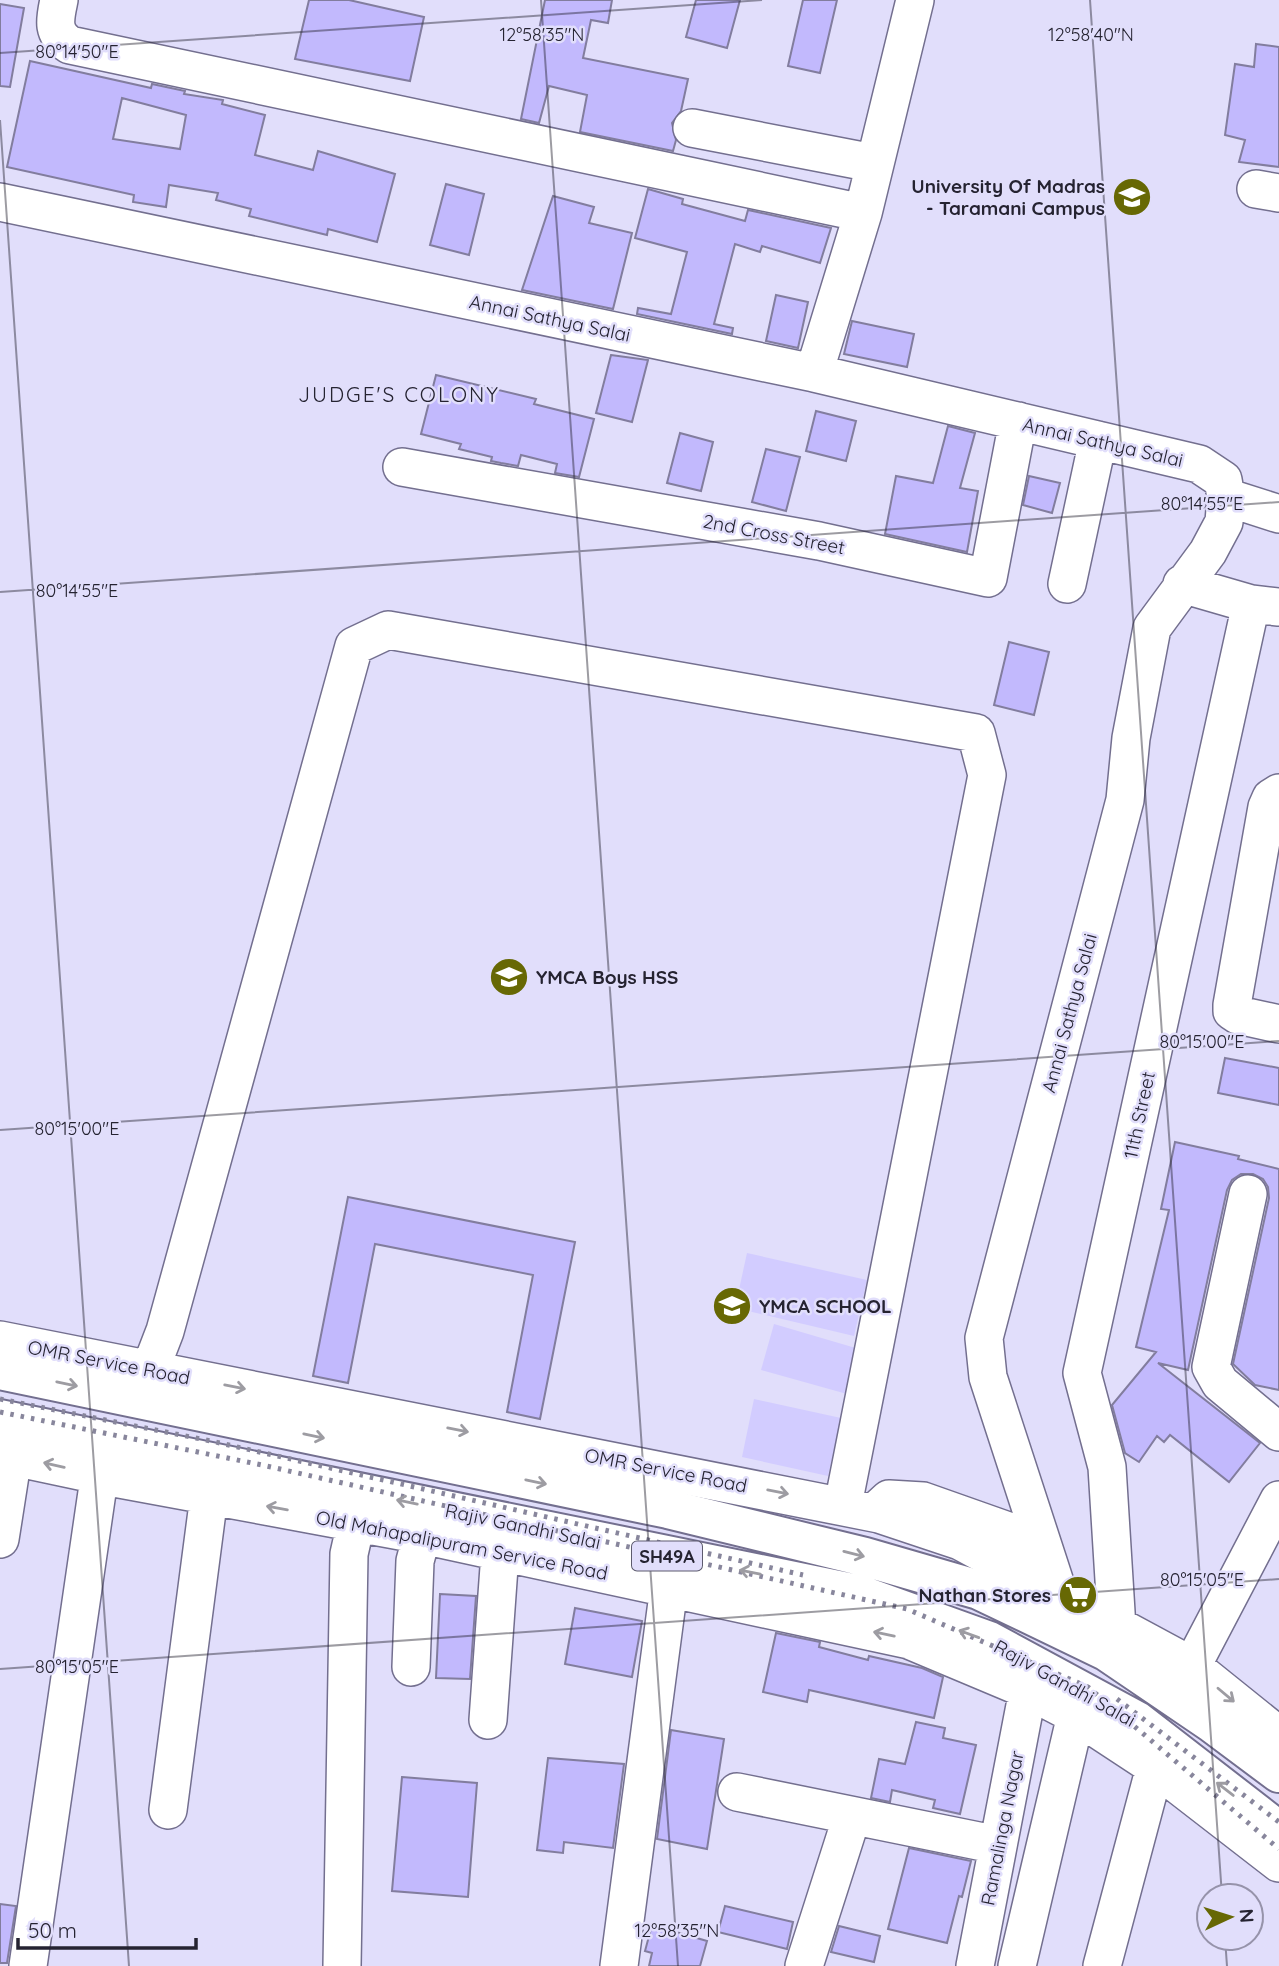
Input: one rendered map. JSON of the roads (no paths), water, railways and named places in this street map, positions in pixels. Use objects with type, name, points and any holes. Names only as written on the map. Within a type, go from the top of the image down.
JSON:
[{"type":"main road","name":"SH49A","points":[[0,1370],[668,1509],[865,1557],[979,1590],[1106,1651],[1268,1743],[1279,1773]]},
{"type":"main road","name":"Rajiv Gandhi Salai","points":[[0,1419],[102,1458],[260,1472],[858,1594],[989,1641],[1051,1695],[1136,1721],[1279,1831]]},
{"type":"main road","points":[[260,1472],[270,1427]]},
{"type":"street","points":[[59,0],[55,28],[62,40],[70,45],[863,213]]},
{"type":"street","points":[[814,373],[863,213],[873,163],[915,0]]},
{"type":"street","points":[[692,128],[873,163]]},
{"type":"street","name":"Annai Sathya Salai","points":[[0,202],[814,373],[1199,464],[1223,480],[1226,497],[1224,522],[1208,552],[1152,628],[1131,738],[1125,800],[985,1338],[988,1377],[1059,1595]]},
{"type":"street","name":"2nd Cross Street","points":[[402,467],[819,541],[988,578],[1018,421]]},
{"type":"street","points":[[1067,584],[1098,440]]},
{"type":"street","points":[[1226,497],[1279,514]]},
{"type":"street","points":[[1182,584],[1265,605]]},
{"type":"street","name":"11th Street","points":[[1117,1628],[1107,1467],[1082,1373],[1265,605]]},
{"type":"street","points":[[150,1370],[165,1331],[354,646],[388,630],[976,733],[986,775],[859,1508]]},
{"type":"street","points":[[1279,793],[1271,798],[1267,807],[1231,1005],[1232,1011],[1238,1015],[1279,1024]]},
{"type":"street","points":[[1248,1194],[1211,1367],[1220,1383],[1279,1432]]},
{"type":"street","name":"OMR Service Road","points":[[0,1340],[859,1508],[960,1541],[1117,1628],[1192,1666],[1268,1743]]},
{"type":"street","points":[[0,1539],[6,1455]]},
{"type":"street","name":"Old Mahapalipuram Service Road","points":[[6,1455],[102,1458],[209,1496],[422,1535],[909,1640],[1051,1695],[1155,1767],[1279,1863]]},
{"type":"street","points":[[28,1966],[102,1458]]},
{"type":"street","points":[[168,1810],[209,1496]]},
{"type":"street","points":[[1192,1666],[1275,1507]]},
{"type":"street","points":[[342,1966],[349,1554],[356,1523]]},
{"type":"street","points":[[411,1667],[415,1561],[422,1535]]},
{"type":"street","points":[[488,1720],[500,1553]]},
{"type":"street","points":[[619,1966],[669,1587]]},
{"type":"street","points":[[1017,1966],[1051,1695]]},
{"type":"street","name":"Ramalinga Nagar","points":[[975,1966],[998,1845],[1051,1695]]},
{"type":"street","points":[[1102,1966],[1155,1767]]},
{"type":"street","points":[[737,1792],[998,1845]]},
{"type":"street","points":[[804,1966],[852,1816]]},
{"type":"railway","points":[[0,1399],[211,1441],[803,1575]]},
{"type":"railway","points":[[0,1412],[262,1465],[907,1609],[1088,1687],[1279,1849]]},
{"type":"railway","points":[[1117,1699],[1279,1822]]},
{"type":"place","name":"University Of Madras - Taramani Campus","points":[[1132,197]]},
{"type":"place","name":"YMCA Boys HSS","points":[[509,977]]},
{"type":"place","name":"YMCA SCHOOL","points":[[732,1306]]},
{"type":"place","name":"Nathan Stores","points":[[1078,1595]]},
{"type":"district","name":"JUDGE'S COLONY","points":[[399,394]]}]
